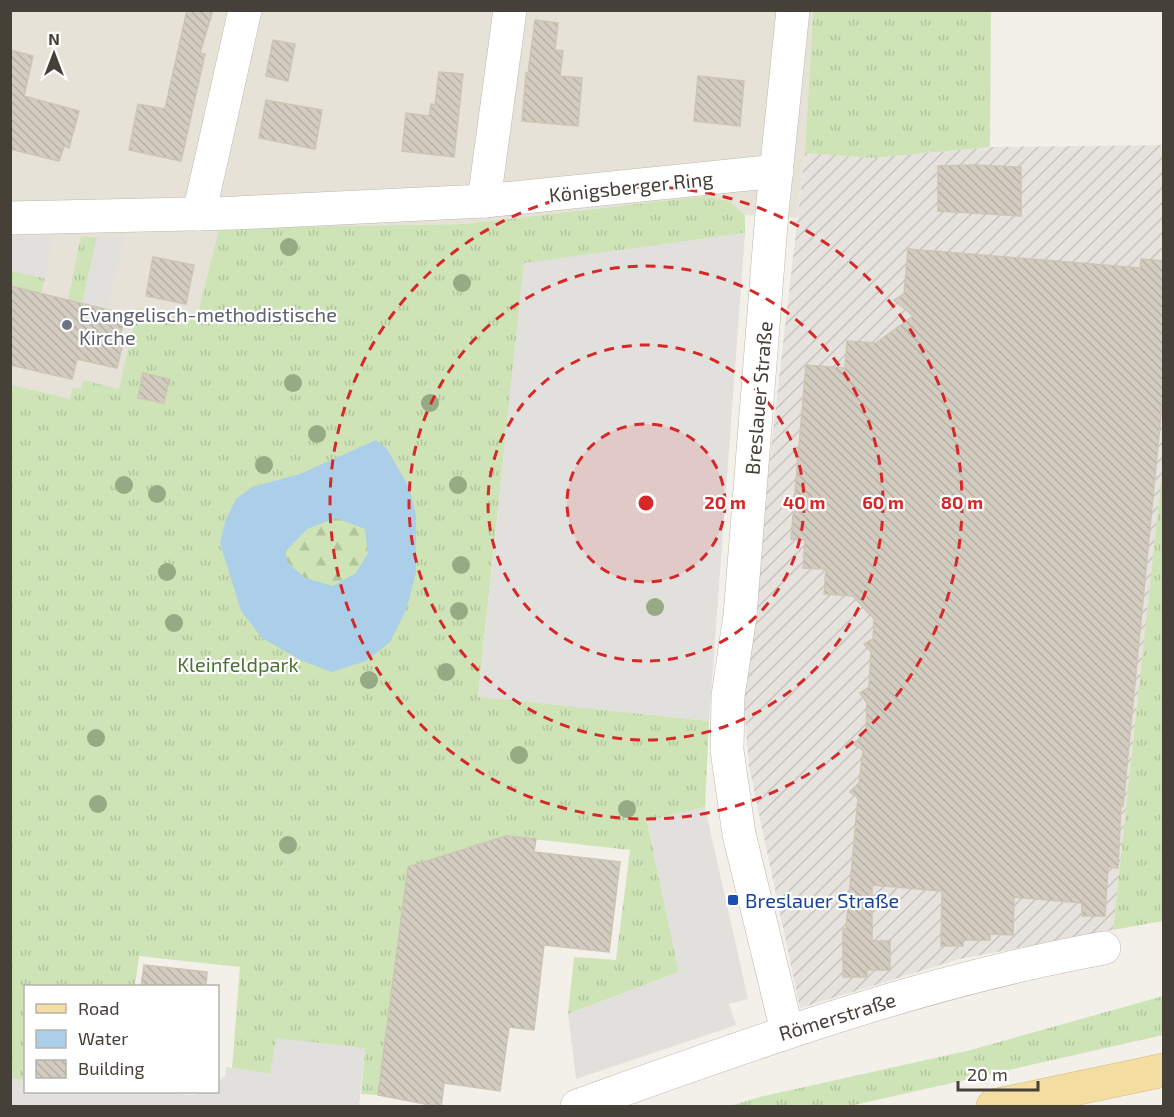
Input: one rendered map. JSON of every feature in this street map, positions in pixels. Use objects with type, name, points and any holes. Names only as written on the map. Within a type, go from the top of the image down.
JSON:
[{"type":"main road","points":[[993,1107],[1164,1070]]},
{"type":"street","points":[[199,214],[245,10]]},
{"type":"street","points":[[484,201],[510,10]]},
{"type":"street","name":"Breslauer Straße","points":[[793,10],[777,171],[740,616],[728,696],[727,750],[739,834],[801,1026]]},
{"type":"street","name":"Königsberger Ring","points":[[10,218],[199,214],[484,201],[777,171]]},
{"type":"street","name":"Römerstraße","points":[[577,1107],[801,1026],[987,971],[1104,948]]},
{"type":"shaded area","points":[[11,11],[813,11],[805,153],[797,218],[745,215],[729,201],[706,196],[464,224],[219,228],[166,449],[11,413]]},
{"type":"shaded area","points":[[1163,145],[1163,462],[1113,930],[960,959],[800,1008],[749,766],[743,693],[805,153],[872,158],[990,147]]},
{"type":"shaded area","points":[[745,233],[709,721],[478,697],[524,263]]},
{"type":"shaded area","points":[[11,236],[53,237],[45,278],[11,271]]},
{"type":"shaded area","points":[[97,237],[124,237],[107,310],[82,303]]},
{"type":"shaded area","points":[[705,807],[748,999],[729,1004],[736,1025],[576,1079],[568,1014],[679,972],[647,821]]},
{"type":"shaded area","points":[[276,1038],[365,1048],[359,1106],[11,1106],[11,1079],[24,1080],[24,1093],[194,1095],[219,1093],[219,1080],[225,1076],[226,1067],[270,1074]]},
{"type":"green space","points":[[813,11],[991,11],[990,147],[872,158],[805,153]]},
{"type":"green space","name":"Kleinfeldpark","points":[[706,196],[729,201],[745,215],[745,233],[524,264],[478,696],[709,721],[705,807],[647,821],[679,972],[568,1014],[574,957],[616,960],[630,850],[506,836],[408,867],[378,1095],[361,1094],[365,1048],[270,1074],[232,1068],[240,967],[139,956],[135,985],[24,985],[24,1080],[11,1079],[11,385],[70,399],[73,387],[81,389],[83,380],[119,389],[138,308],[196,321],[219,228],[464,224]]},
{"type":"green space","points":[[81,237],[97,237],[82,303],[68,300]]},
{"type":"green space","points":[[11,271],[45,278],[41,294],[11,286]]},
{"type":"green space","points":[[1163,462],[1163,921],[1113,930]]},
{"type":"green space","points":[[336,518],[365,529],[368,553],[356,573],[333,586],[305,578],[287,562],[286,551],[307,529]]},
{"type":"green space","points":[[1163,996],[1163,1035],[850,1106],[730,1106],[760,1097],[971,1050]]},
{"type":"water","points":[[376,440],[387,449],[409,487],[416,515],[416,573],[406,610],[390,642],[366,661],[332,672],[302,661],[262,638],[241,611],[220,543],[225,522],[236,499],[252,487],[300,474]],"holes":[[[336,518],[365,529],[368,553],[356,573],[333,586],[305,578],[287,562],[286,551],[307,529]]]},
{"type":"building","points":[[187,10],[213,10],[200,53],[205,54],[181,161],[129,150],[138,104],[165,109]]},
{"type":"building","points":[[535,20],[558,23],[555,50],[563,51],[560,76],[582,78],[578,126],[522,121],[526,73],[528,74]]},
{"type":"building","points":[[273,40],[295,44],[288,81],[266,76]]},
{"type":"building","points":[[10,50],[33,56],[24,96],[79,111],[69,148],[64,146],[59,161],[10,149]]},
{"type":"building","points":[[439,72],[463,74],[454,157],[402,151],[406,113],[429,116],[431,104],[435,105]]},
{"type":"building","points":[[698,76],[744,81],[740,126],[694,121]]},
{"type":"building","points":[[266,100],[322,110],[315,149],[259,138]]},
{"type":"building","points":[[938,166],[1021,167],[1021,216],[938,211]]},
{"type":"building","points":[[908,249],[1140,268],[1141,259],[1164,261],[1164,384],[1123,806],[1121,805],[1118,868],[1108,867],[1105,916],[1082,916],[1082,903],[1014,897],[1013,935],[990,934],[990,940],[963,940],[963,946],[941,946],[942,891],[872,885],[872,941],[890,941],[890,970],[867,970],[867,977],[843,977],[843,929],[846,929],[858,798],[850,792],[859,783],[863,750],[853,744],[866,733],[867,703],[860,693],[869,687],[871,652],[864,644],[873,639],[874,619],[853,596],[824,594],[826,569],[803,568],[805,540],[791,539],[806,365],[845,368],[847,341],[876,343],[913,316],[894,300],[904,294]]},
{"type":"building","points":[[153,257],[194,265],[186,304],[146,296]]},
{"type":"building","name":"Evangelisch-methodistische Kirche","points":[[10,286],[125,314],[119,342],[123,343],[117,368],[77,359],[72,379],[10,365]]},
{"type":"building","points":[[143,373],[169,379],[164,403],[138,398]]},
{"type":"building","points":[[506,836],[536,839],[534,852],[620,862],[609,952],[544,945],[534,1030],[509,1027],[500,1091],[444,1083],[441,1107],[378,1095],[408,867]]},
{"type":"building","points":[[144,965],[207,972],[206,985],[141,985]]},
{"type":"place","name":"Evangelisch-methodistische Kirche","points":[[67,325]]},
{"type":"place","name":"Breslauer Straße","points":[[733,900]]}]
